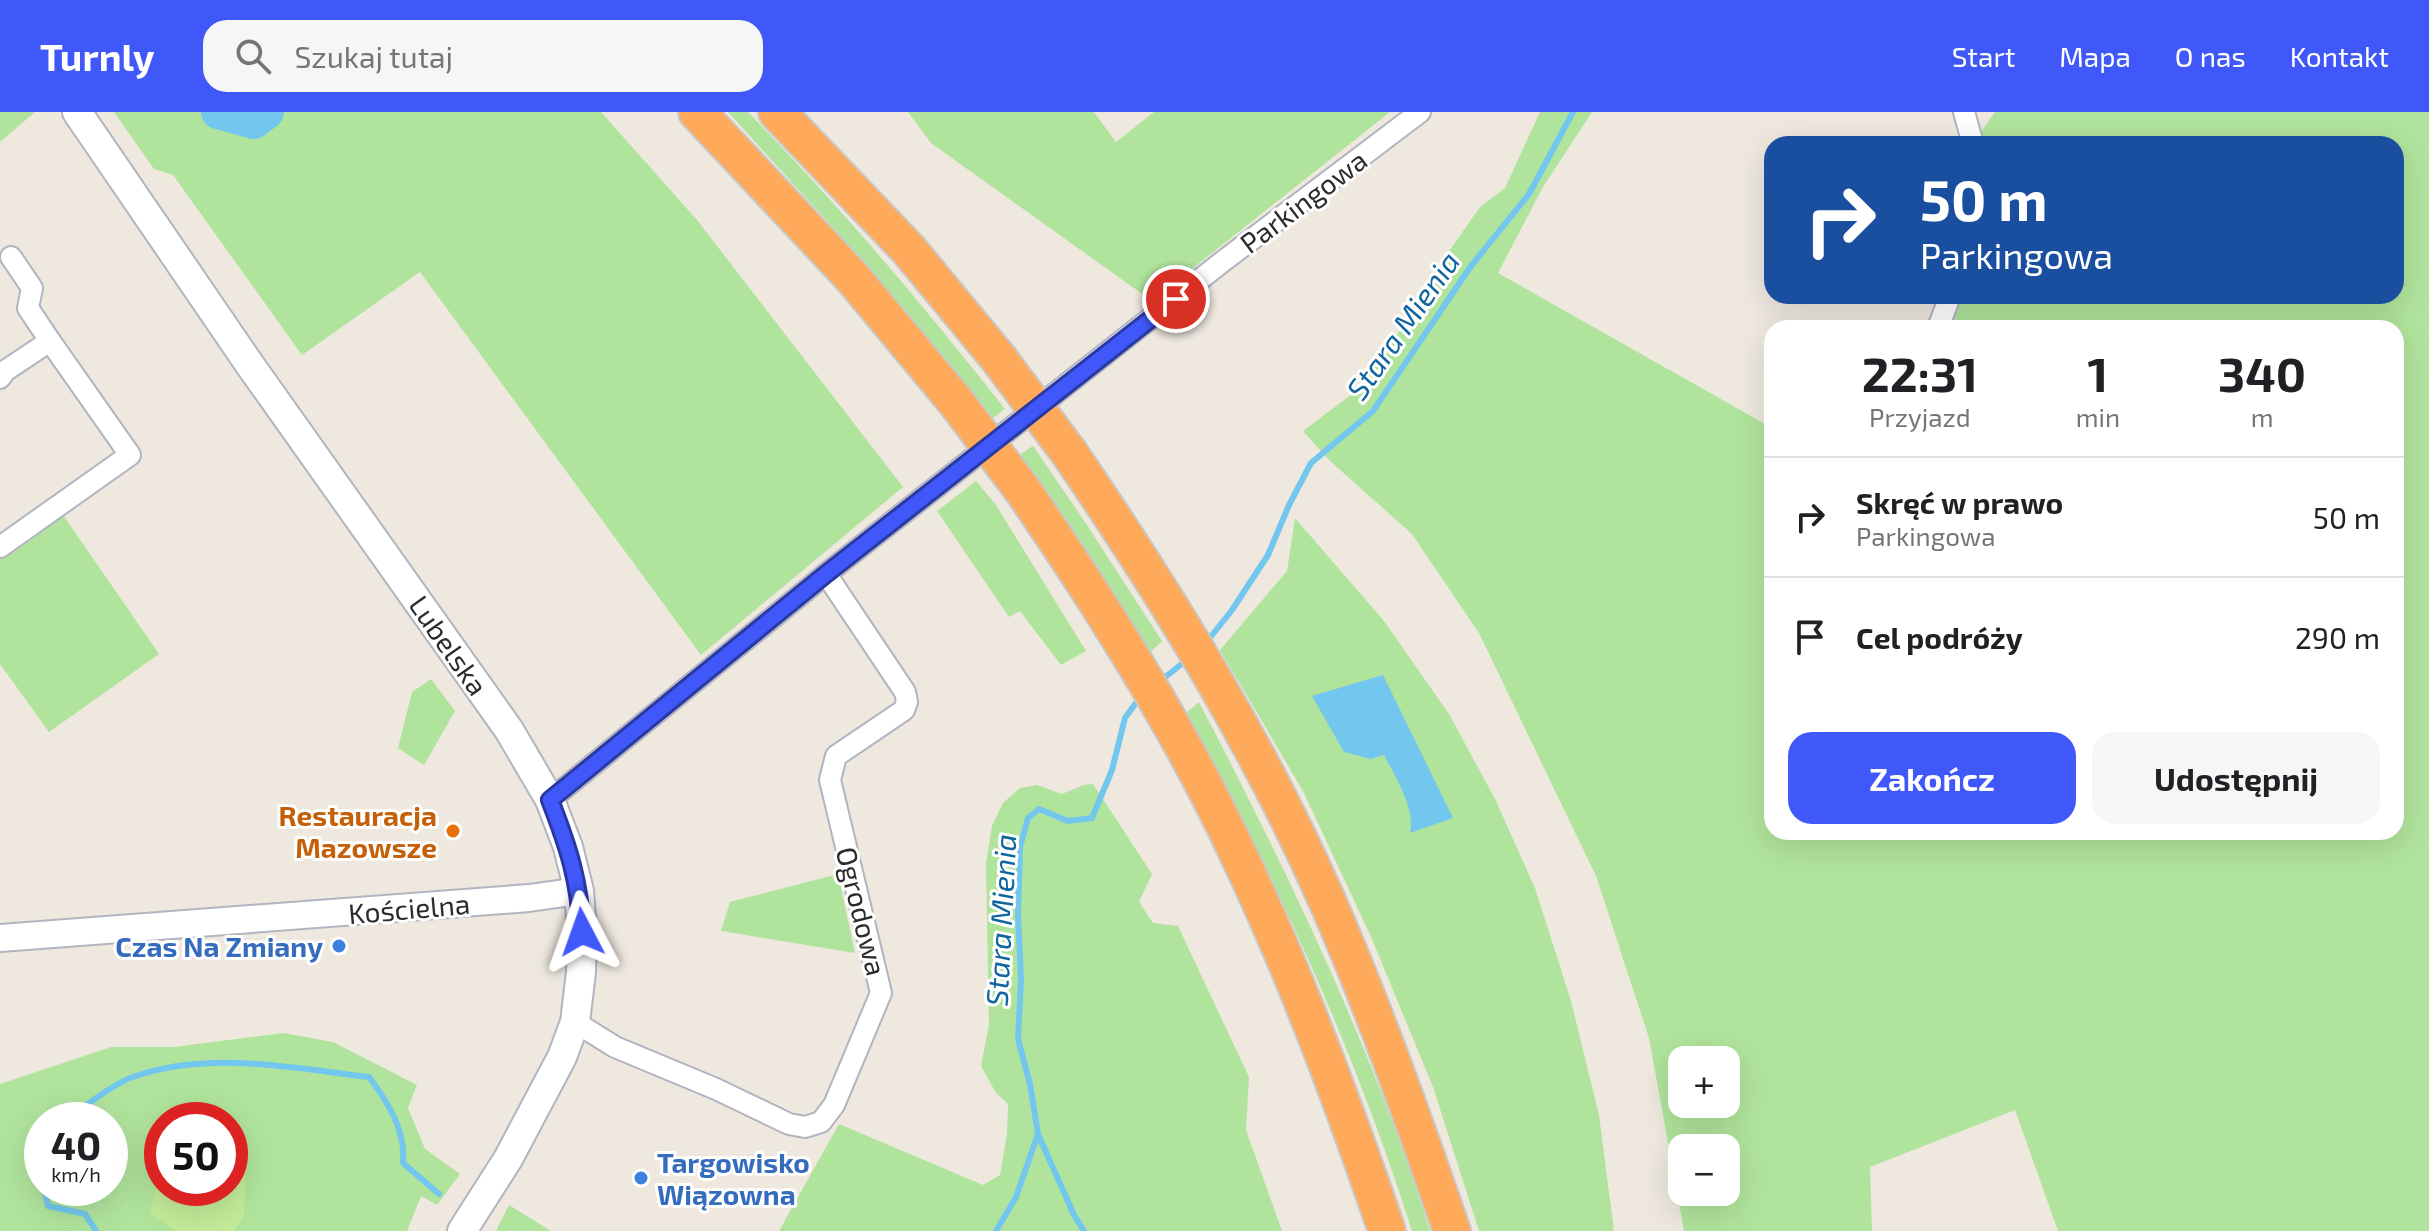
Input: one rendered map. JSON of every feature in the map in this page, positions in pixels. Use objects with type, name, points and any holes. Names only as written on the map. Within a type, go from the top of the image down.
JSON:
[{"type":"highway","points":[[697,112],[852,277],[956,402],[1024,492],[1110,623],[1168,719],[1237,852],[1308,1012],[1387,1231]]},
{"type":"highway","points":[[777,112],[909,250],[999,359],[1070,454],[1155,582],[1229,707],[1324,894],[1411,1113],[1452,1231]]},
{"type":"main road","name":"Lubelska","points":[[77,112],[250,365],[500,718],[550,800],[568,847],[579,891],[582,932],[575,1022],[562,1057],[508,1159],[462,1231]]},
{"type":"street","name":"Parkingowa","points":[[550,800],[826,574],[1222,262],[1420,112]]},
{"type":"street","points":[[1964,112],[1971,136]]},
{"type":"street","points":[[0,547],[130,455],[28,308],[32,288],[11,257]]},
{"type":"street","points":[[0,378],[5,371],[50,341]]},
{"type":"street","name":"Ogrodowa","points":[[575,1022],[615,1047],[789,1124],[805,1127],[821,1122],[834,1105],[881,993],[830,780],[836,756],[904,710],[907,702],[905,692],[826,574]]},
{"type":"street","name":"Kościelna","points":[[0,938],[529,898],[579,891]]},
{"type":"green space","points":[[0,112],[35,112],[0,142]]},
{"type":"green space","points":[[114,112],[601,112],[697,220],[903,487],[701,655],[420,272],[302,355],[173,175],[154,169]]},
{"type":"green space","points":[[728,112],[748,112],[816,184],[944,332],[1005,409],[993,418],[866,264]]},
{"type":"green space","points":[[908,112],[1094,112],[1116,142],[1154,112],[1390,112],[1193,268],[1145,296],[931,143]]},
{"type":"green space","points":[[1540,112],[1592,112],[1543,187],[1498,273],[1764,423],[1764,840],[2404,840],[2404,320],[1952,320],[1958,304],[2404,304],[2404,136],[1981,136],[1995,112],[2429,112],[2429,1231],[2058,1231],[2015,1110],[1870,1167],[1872,1231],[1684,1231],[1679,1206],[1740,1206],[1740,1134],[1668,1134],[1668,1143],[1649,1038],[1596,876],[1479,633],[1412,534],[1330,461],[1303,431],[1360,388],[1421,300],[1424,287],[1480,207],[1505,188]]},
{"type":"green space","points":[[1033,446],[1162,641],[1150,653],[1019,455]]},
{"type":"green space","points":[[976,481],[996,505],[1086,651],[1061,665],[1020,611],[1009,617],[937,511]]},
{"type":"green space","points":[[63,515],[159,654],[49,732],[0,664],[0,558]]},
{"type":"green space","points":[[1295,518],[1384,621],[1449,714],[1495,799],[1535,888],[1571,1001],[1599,1115],[1614,1231],[1479,1231],[1433,1087],[1372,939],[1303,791],[1220,650],[1287,571]]},
{"type":"green space","points":[[431,679],[455,711],[424,765],[398,748],[412,692]]},
{"type":"green space","points":[[1199,702],[1296,896],[1355,1027],[1430,1231],[1412,1231],[1365,1097],[1311,966],[1251,838],[1186,713]]},
{"type":"green space","points":[[1093,784],[1152,874],[1139,902],[1153,923],[1178,926],[1249,1077],[1246,1130],[1282,1231],[779,1231],[839,1124],[983,1185],[1000,1175],[1008,1104],[996,1093],[981,1066],[989,1024],[986,863],[992,826],[1003,803],[1020,788],[1037,785],[1062,794]]},
{"type":"green space","points":[[838,874],[855,953],[721,931],[730,902]]},
{"type":"green space","points":[[283,1033],[333,1042],[417,1085],[408,1108],[425,1149],[460,1174],[437,1205],[421,1196],[407,1231],[0,1231],[0,1084],[111,1047],[174,1047]]},
{"type":"green space","points":[[509,1205],[551,1231],[496,1231]]},
{"type":"green space","points":[[152,1206],[244,1206],[244,1216],[234,1231],[177,1231],[150,1213]]},
{"type":"water","points":[[1383,675],[1453,818],[1410,833],[1407,803],[1384,755],[1371,759],[1344,752],[1312,696]]},
{"type":"waterway","points":[[218,112],[254,122],[267,112]]},
{"type":"waterway","name":"Stara Mienia","points":[[1205,644],[1268,555],[1311,463],[1373,411],[1471,266],[1529,194],[1573,112]]},
{"type":"waterway","name":"Stara Mienia","points":[[1159,682],[1188,659]]},
{"type":"waterway","name":"Stara Mienia","points":[[996,1231],[1016,1197],[1038,1134],[1030,1084],[1018,1039],[1020,847],[1028,818],[1039,809],[1068,821],[1092,818],[1112,770],[1125,718],[1141,696]]},
{"type":"waterway","name":"Stara Mienia","points":[[91,1102],[133,1077],[191,1064],[280,1066],[369,1077],[383,1096],[399,1128],[403,1163],[439,1194]]},
{"type":"waterway","points":[[1038,1134],[1084,1231]]},
{"type":"waterway","name":"Stara Mienia","points":[[48,1206],[85,1214],[96,1231]]},
{"type":"place","name":"Restauracja Mazowsze","points":[[453,831]]},
{"type":"place","name":"Czas Na Zmiany","points":[[339,946]]},
{"type":"place","name":"Targowisko Wiązowna","points":[[641,1178]]},
{"type":"route","points":[[582,932],[574,868],[550,800],[826,574],[1176,299]]}]
